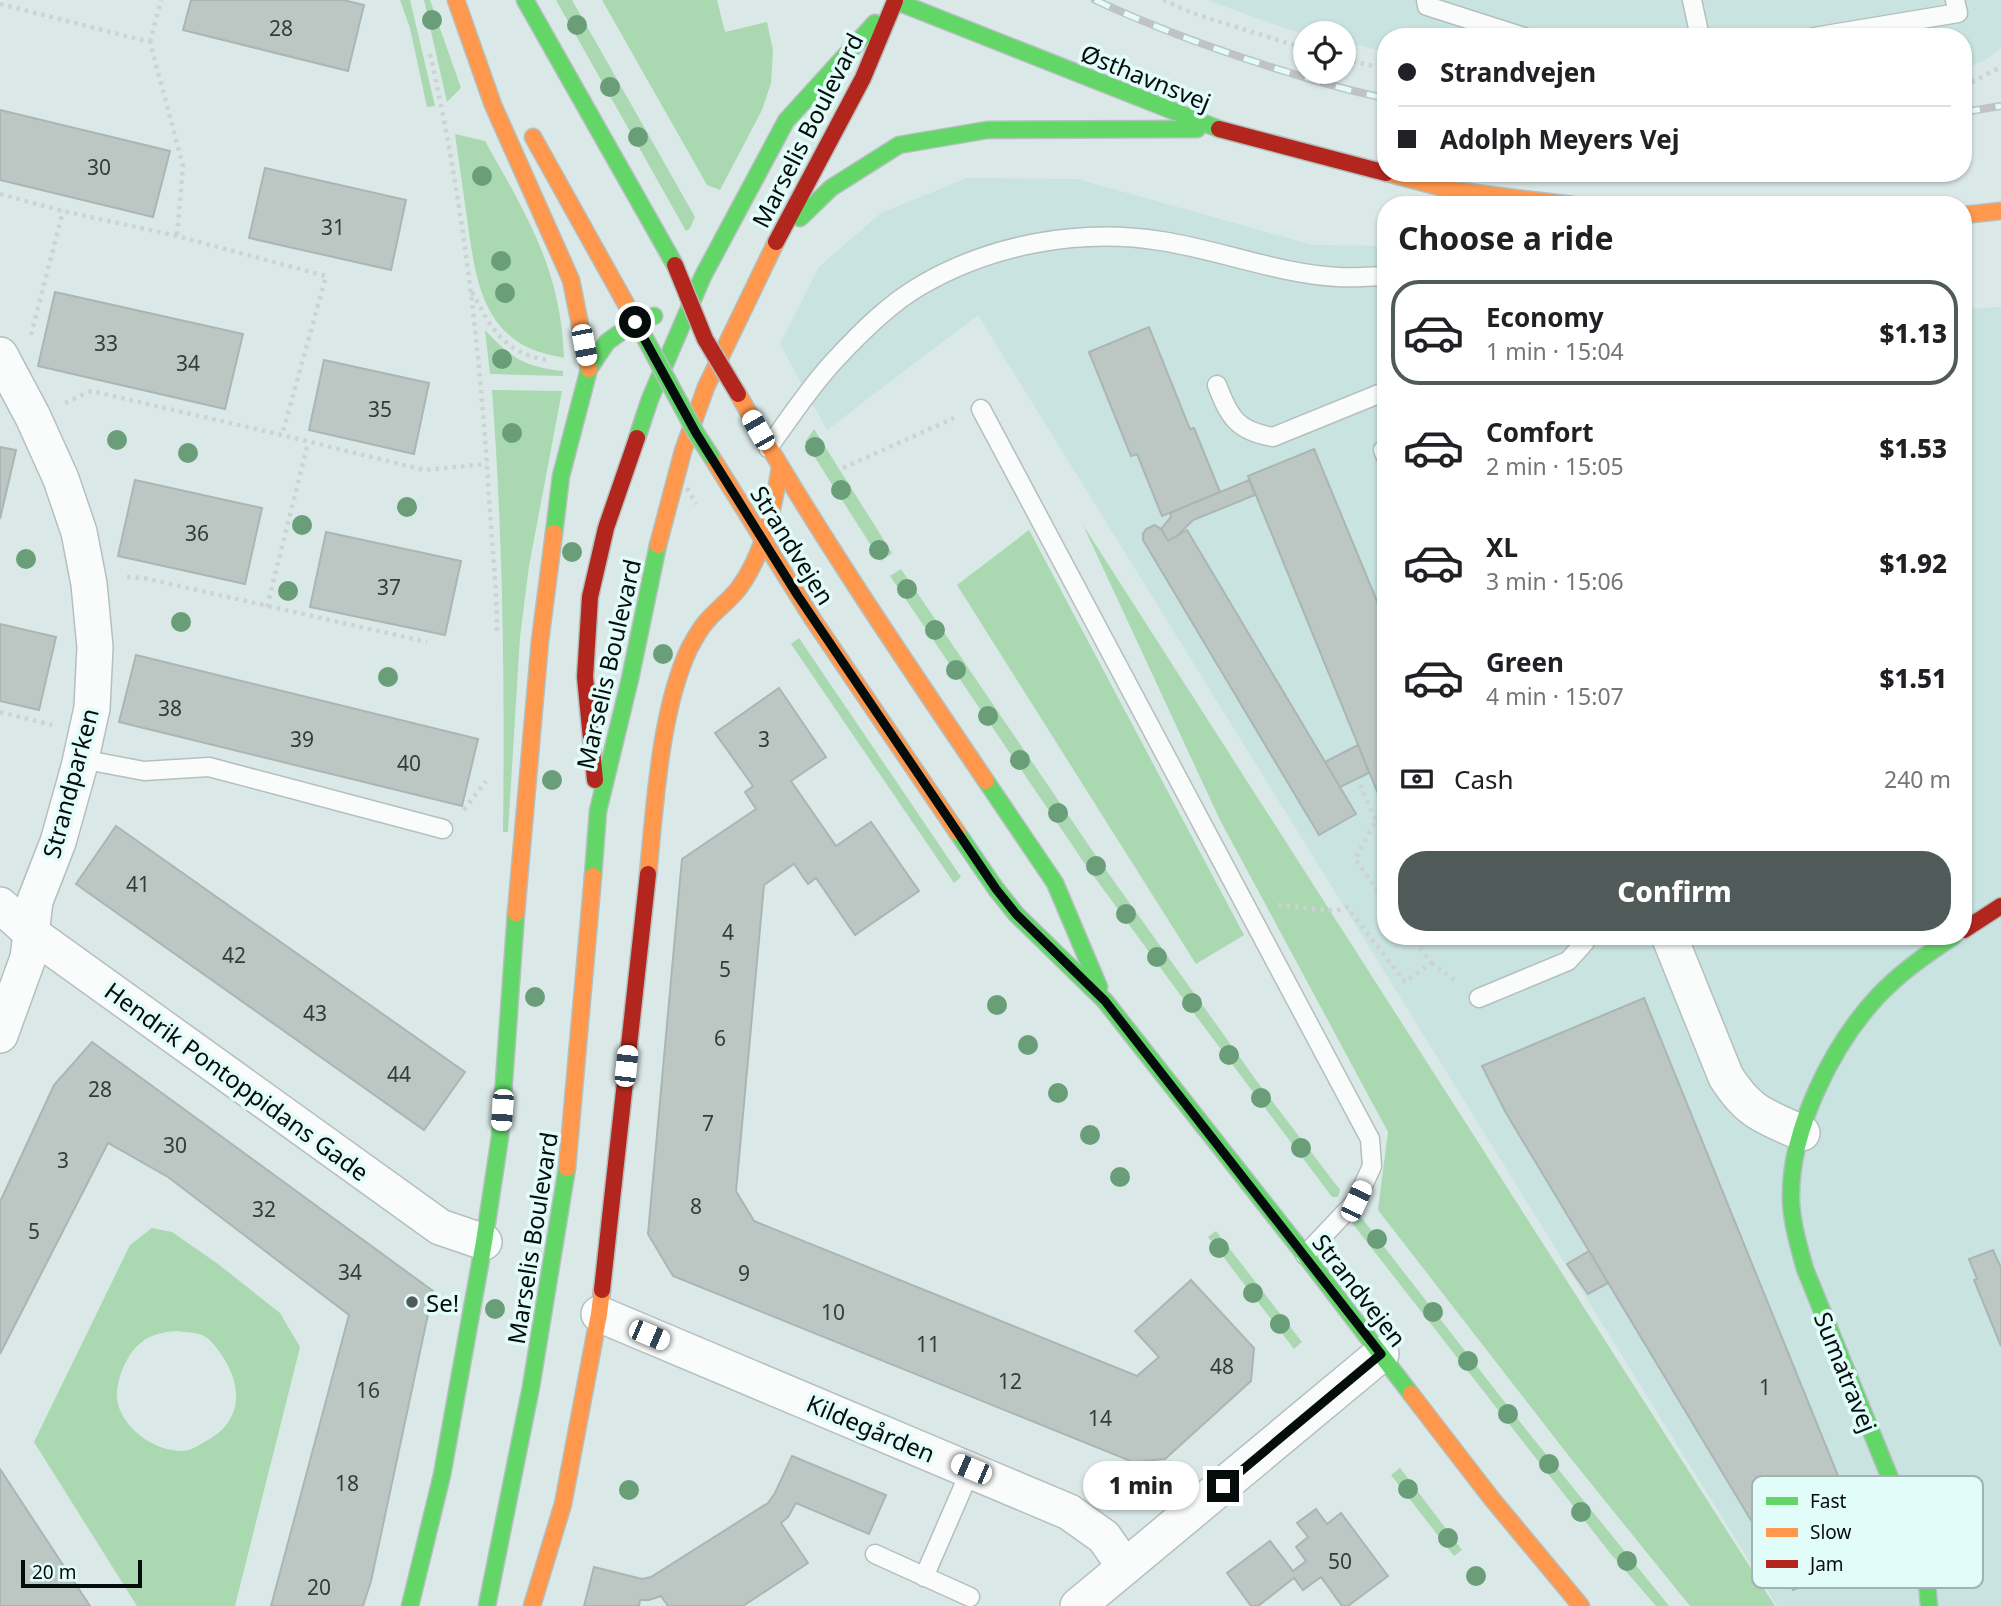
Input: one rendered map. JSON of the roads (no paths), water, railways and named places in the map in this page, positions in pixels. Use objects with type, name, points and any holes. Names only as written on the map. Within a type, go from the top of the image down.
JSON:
[{"type":"street","points":[[457,0],[499,74]]},
{"type":"street","points":[[457,0],[493,105],[571,280],[589,369]]},
{"type":"street","name":"Strandvejen","points":[[526,0],[675,265],[705,339],[768,448],[856,589],[1055,883],[1105,1001]]},
{"type":"street","name":"Østhavnsvej","points":[[895,1],[1217,129],[1377,170]]},
{"type":"street","name":"Marselis Boulevard","points":[[488,1606],[531,1387],[569,1157],[598,811],[630,679],[659,539],[683,451],[706,387],[776,242],[863,78],[895,1]]},
{"type":"street","name":"Marselis Boulevard","points":[[598,811],[585,677],[590,597],[606,528],[650,399],[703,276],[786,121],[895,1]]},
{"type":"street","name":"Strandvejen","points":[[525,123],[696,433],[798,596],[996,889],[1016,914],[1105,1001],[1492,1499],[1581,1606]]},
{"type":"street","points":[[776,242],[831,188],[900,145],[987,130],[1217,129]]},
{"type":"street","name":"Østhavnsvej","points":[[1421,182],[1451,190],[1500,196]]},
{"type":"street","points":[[1972,214],[2001,211]]},
{"type":"street","points":[[410,1606],[442,1475],[500,1137],[515,921],[540,641],[561,476],[589,369],[607,342],[635,322],[654,317],[682,324],[705,339]]},
{"type":"street","name":"Strandparken","points":[[0,355],[33,417],[61,479],[79,532],[89,584],[95,647],[92,708],[84,746],[58,842],[35,901],[28,958],[0,1035]]},
{"type":"street","points":[[532,1606],[563,1504],[599,1314],[657,789],[671,702],[679,675],[699,631],[709,617],[729,601],[763,541],[774,504],[780,468]]},
{"type":"street","points":[[776,595],[798,596]]},
{"type":"street","points":[[729,601],[753,596]]},
{"type":"street","name":"Hendrik Pontoppidans Gade","points":[[0,905],[31,933],[440,1227],[484,1242]]},
{"type":"street","points":[[1972,925],[2001,906]]},
{"type":"street","points":[[1673,945],[1726,1077],[1738,1096],[1759,1114],[1802,1133]]},
{"type":"street","name":"Sumatravej","points":[[1889,1476],[1805,1269],[1795,1232],[1791,1199],[1793,1165],[1813,1100],[1829,1066],[1850,1032],[1872,1003],[1902,974],[1942,945]]},
{"type":"street","name":"Kildegården","points":[[599,1314],[1069,1512],[1104,1538],[1125,1567]]},
{"type":"street","points":[[1078,1606],[1381,1354]]},
{"type":"street","name":"Marselis Boulevard","points":[[472,1593],[507,1503]]},
{"type":"street","name":"Sumatravej","points":[[1928,1588],[1929,1606]]},
{"type":"lane","points":[[1426,0],[1427,6],[1496,28]]},
{"type":"lane","points":[[1692,0],[1698,28]]},
{"type":"lane","points":[[1868,28],[1958,13],[1955,0]]},
{"type":"lane","points":[[768,448],[834,361],[875,320],[920,286],[962,266],[1005,251],[1063,239],[1107,236],[1161,240],[1275,267],[1338,277],[1377,275]]},
{"type":"lane","points":[[1217,385],[1225,406],[1236,422],[1254,434],[1273,437],[1377,395]]},
{"type":"lane","points":[[981,409],[1370,1139],[1372,1166],[1356,1201],[1305,1255]]},
{"type":"lane","points":[[84,746],[144,771],[209,767],[443,829]]},
{"type":"lane","points":[[1479,998],[1568,961],[1582,945]]},
{"type":"lane","points":[[924,1577],[971,1469]]},
{"type":"lane","points":[[875,1554],[970,1597]]},
{"type":"railway","points":[[1095,0],[1238,56],[1377,96]]},
{"type":"railway","points":[[1972,111],[2001,106]]},
{"type":"place","name":"Se!","points":[[412,1302]]}]
